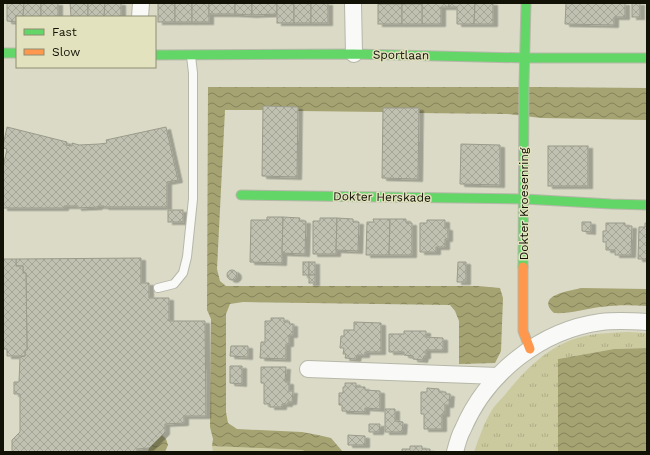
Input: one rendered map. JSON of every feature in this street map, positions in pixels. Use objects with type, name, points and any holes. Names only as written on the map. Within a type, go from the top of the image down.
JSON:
[{"type":"street","points":[[140,3],[140,16]]},
{"type":"street","points":[[353,3],[354,54]]},
{"type":"street","name":"Dokter Kroesenring","points":[[526,3],[524,84],[523,331],[530,349]]},
{"type":"street","points":[[3,53],[16,53]]},
{"type":"street","name":"Sportlaan","points":[[156,55],[354,54],[525,58],[647,58]]},
{"type":"street","name":"Dokter Herskade","points":[[240,195],[524,199],[647,205]]},
{"type":"street","points":[[455,452],[463,429],[474,406],[488,386],[513,361],[530,349],[552,337],[576,328],[601,322],[626,320],[647,322]]},
{"type":"street","points":[[308,369],[498,376]]},
{"type":"lane","points":[[158,288],[174,284],[183,273],[187,257],[193,199],[193,73],[191,55]]},
{"type":"green space","points":[[628,332],[647,333],[647,348],[614,349],[558,359],[558,452],[474,452],[484,425],[493,408],[518,379],[542,356],[571,340],[585,336]]},
{"type":"green space","points":[[212,446],[302,450],[307,452],[213,452]]},
{"type":"water","points":[[208,87],[647,88],[647,120],[541,118],[507,114],[419,113],[419,108],[384,108],[383,112],[298,111],[298,107],[263,106],[263,110],[225,110],[217,269],[220,281],[226,286],[478,286],[500,288],[503,298],[501,351],[495,363],[459,364],[459,321],[455,311],[450,305],[243,302],[230,304],[226,314],[226,412],[228,423],[237,429],[302,432],[331,438],[343,452],[307,452],[302,450],[212,446],[213,439],[210,427],[211,319],[207,310]]},
{"type":"water","points":[[581,288],[647,289],[647,306],[612,306],[560,313],[554,313],[549,307],[551,298],[556,295]]},
{"type":"water","points":[[647,348],[647,452],[558,452],[558,359],[614,349]]},
{"type":"water","points":[[162,435],[166,439],[168,445],[165,452],[148,452],[149,448]]},
{"type":"building","points":[[7,3],[24,3],[23,16],[16,16],[16,22],[7,21]]},
{"type":"building","points":[[24,3],[41,3],[41,16],[23,16]]},
{"type":"building","points":[[41,3],[58,3],[58,16],[41,16]]},
{"type":"building","points":[[70,3],[88,3],[88,16],[71,16]]},
{"type":"building","points":[[88,3],[105,3],[104,16],[88,16]]},
{"type":"building","points":[[105,3],[121,3],[121,16],[104,16]]},
{"type":"building","points":[[158,3],[175,3],[175,22],[158,22]]},
{"type":"building","points":[[175,3],[192,3],[192,22],[175,22]]},
{"type":"building","points":[[192,3],[209,3],[209,22],[192,22]]},
{"type":"building","points":[[209,3],[235,3],[235,14],[209,14]]},
{"type":"building","points":[[235,3],[252,3],[252,15],[235,14]]},
{"type":"building","points":[[252,3],[277,3],[277,14],[252,15]]},
{"type":"building","points":[[277,3],[294,3],[294,23],[277,23]]},
{"type":"building","points":[[294,3],[311,3],[311,23],[294,23]]},
{"type":"building","points":[[311,3],[328,3],[328,23],[311,23]]},
{"type":"building","points":[[422,3],[449,3],[449,7],[441,7],[441,24],[422,24]]},
{"type":"building","points":[[449,3],[475,3],[474,24],[457,24],[457,7],[449,7]]},
{"type":"building","points":[[475,3],[493,3],[493,24],[474,24]]},
{"type":"building","points":[[566,3],[625,3],[625,17],[614,17],[614,25],[565,24]]},
{"type":"building","points":[[632,3],[640,3],[640,17],[632,17]]},
{"type":"building","points":[[378,4],[402,4],[402,24],[378,24]]},
{"type":"building","points":[[402,4],[422,4],[422,24],[402,24]]},
{"type":"building","points":[[263,106],[298,107],[297,177],[262,176]]},
{"type":"building","points":[[383,108],[419,108],[418,179],[382,178]]},
{"type":"building","points":[[7,127],[67,142],[66,145],[72,146],[72,143],[79,145],[107,143],[106,140],[166,127],[178,180],[167,182],[167,207],[98,206],[77,208],[77,206],[64,206],[64,208],[3,208],[3,167],[7,149],[3,148],[3,146]]},
{"type":"building","points":[[461,144],[500,145],[500,185],[460,184]]},
{"type":"building","points":[[548,146],[588,146],[588,186],[548,186]]},
{"type":"building","points":[[168,210],[183,210],[183,222],[168,222]]},
{"type":"building","points":[[267,217],[283,217],[282,263],[250,262],[251,220],[267,220]]},
{"type":"building","points":[[283,217],[300,218],[299,221],[306,221],[305,254],[282,253]]},
{"type":"building","points":[[320,218],[337,218],[336,254],[313,254],[313,221],[320,221]]},
{"type":"building","points":[[337,218],[353,219],[353,222],[359,222],[358,251],[336,250]]},
{"type":"building","points":[[373,219],[390,219],[389,255],[366,255],[367,222],[374,222]]},
{"type":"building","points":[[390,219],[406,219],[406,223],[412,223],[412,255],[389,255]]},
{"type":"building","points":[[427,220],[445,220],[445,228],[448,228],[448,239],[445,239],[445,247],[436,247],[436,252],[420,252],[420,223],[427,223]]},
{"type":"building","points":[[582,222],[591,222],[591,232],[582,231]]},
{"type":"building","points":[[606,223],[625,223],[625,226],[632,226],[631,255],[615,255],[615,250],[606,250],[606,242],[603,242],[603,231],[606,231]]},
{"type":"building","points":[[645,223],[647,223],[647,259],[638,259],[639,227],[645,227]]},
{"type":"building","points":[[141,258],[141,283],[149,283],[149,298],[169,298],[169,321],[205,321],[206,416],[184,416],[184,423],[165,424],[165,432],[149,448],[137,449],[137,452],[12,452],[12,440],[20,432],[20,394],[14,394],[14,382],[19,382],[20,357],[25,356],[25,350],[27,350],[26,273],[23,273],[23,266],[16,266],[16,259]]},
{"type":"building","points":[[3,259],[16,259],[16,266],[23,266],[23,273],[26,273],[27,350],[25,350],[25,356],[7,356],[7,349],[3,349]]},
{"type":"building","points":[[303,262],[309,262],[309,275],[303,275]]},
{"type":"building","points":[[309,262],[315,262],[315,275],[309,275]]},
{"type":"building","points":[[458,262],[466,262],[466,282],[457,282]]},
{"type":"building","points":[[230,270],[234,270],[236,271],[236,279],[230,280],[227,277],[227,273]]},
{"type":"building","points":[[309,275],[315,275],[315,283],[309,283]]},
{"type":"building","points":[[271,318],[284,318],[284,322],[290,322],[289,324],[293,324],[293,335],[289,335],[289,344],[286,344],[286,359],[260,358],[261,342],[265,342],[265,321],[271,321]]},
{"type":"building","points":[[354,322],[381,323],[381,352],[365,352],[365,355],[357,355],[356,359],[345,358],[346,354],[343,354],[344,348],[340,348],[341,336],[344,336],[344,330],[354,330]]},
{"type":"building","points":[[404,331],[426,331],[426,337],[443,338],[443,350],[426,350],[426,356],[424,356],[423,360],[413,359],[413,356],[404,355],[404,352],[389,352],[389,334],[404,334]]},
{"type":"building","points":[[231,346],[248,346],[248,357],[230,356]]},
{"type":"building","points":[[230,366],[242,366],[242,384],[230,383]]},
{"type":"building","points":[[261,367],[286,367],[285,382],[289,382],[289,391],[293,391],[292,402],[282,404],[282,407],[270,407],[270,404],[264,404],[264,383],[261,383]]},
{"type":"building","points":[[345,383],[356,383],[356,387],[365,387],[365,390],[380,391],[380,409],[365,408],[365,412],[342,411],[342,405],[339,405],[339,393],[343,393]]},
{"type":"building","points":[[427,388],[439,389],[439,392],[446,392],[446,394],[450,394],[449,405],[445,405],[445,414],[442,414],[442,429],[424,429],[424,414],[421,414],[421,392],[427,392]]},
{"type":"building","points":[[385,409],[395,409],[395,421],[403,422],[402,432],[385,432]]},
{"type":"building","points":[[369,424],[380,424],[379,432],[369,432]]},
{"type":"building","points":[[348,435],[365,436],[365,445],[348,445]]},
{"type":"building","points":[[410,446],[422,446],[422,449],[430,449],[430,452],[402,452],[402,449],[410,449]]},
{"type":"traffic: fast","points":[[523,267],[526,3]]},
{"type":"traffic: fast","points":[[3,53],[16,53]]},
{"type":"traffic: fast","points":[[156,55],[354,54],[525,58],[647,58]]},
{"type":"traffic: fast","points":[[241,195],[524,199],[647,205]]},
{"type":"traffic: slow","points":[[523,267],[523,331],[530,349]]}]
